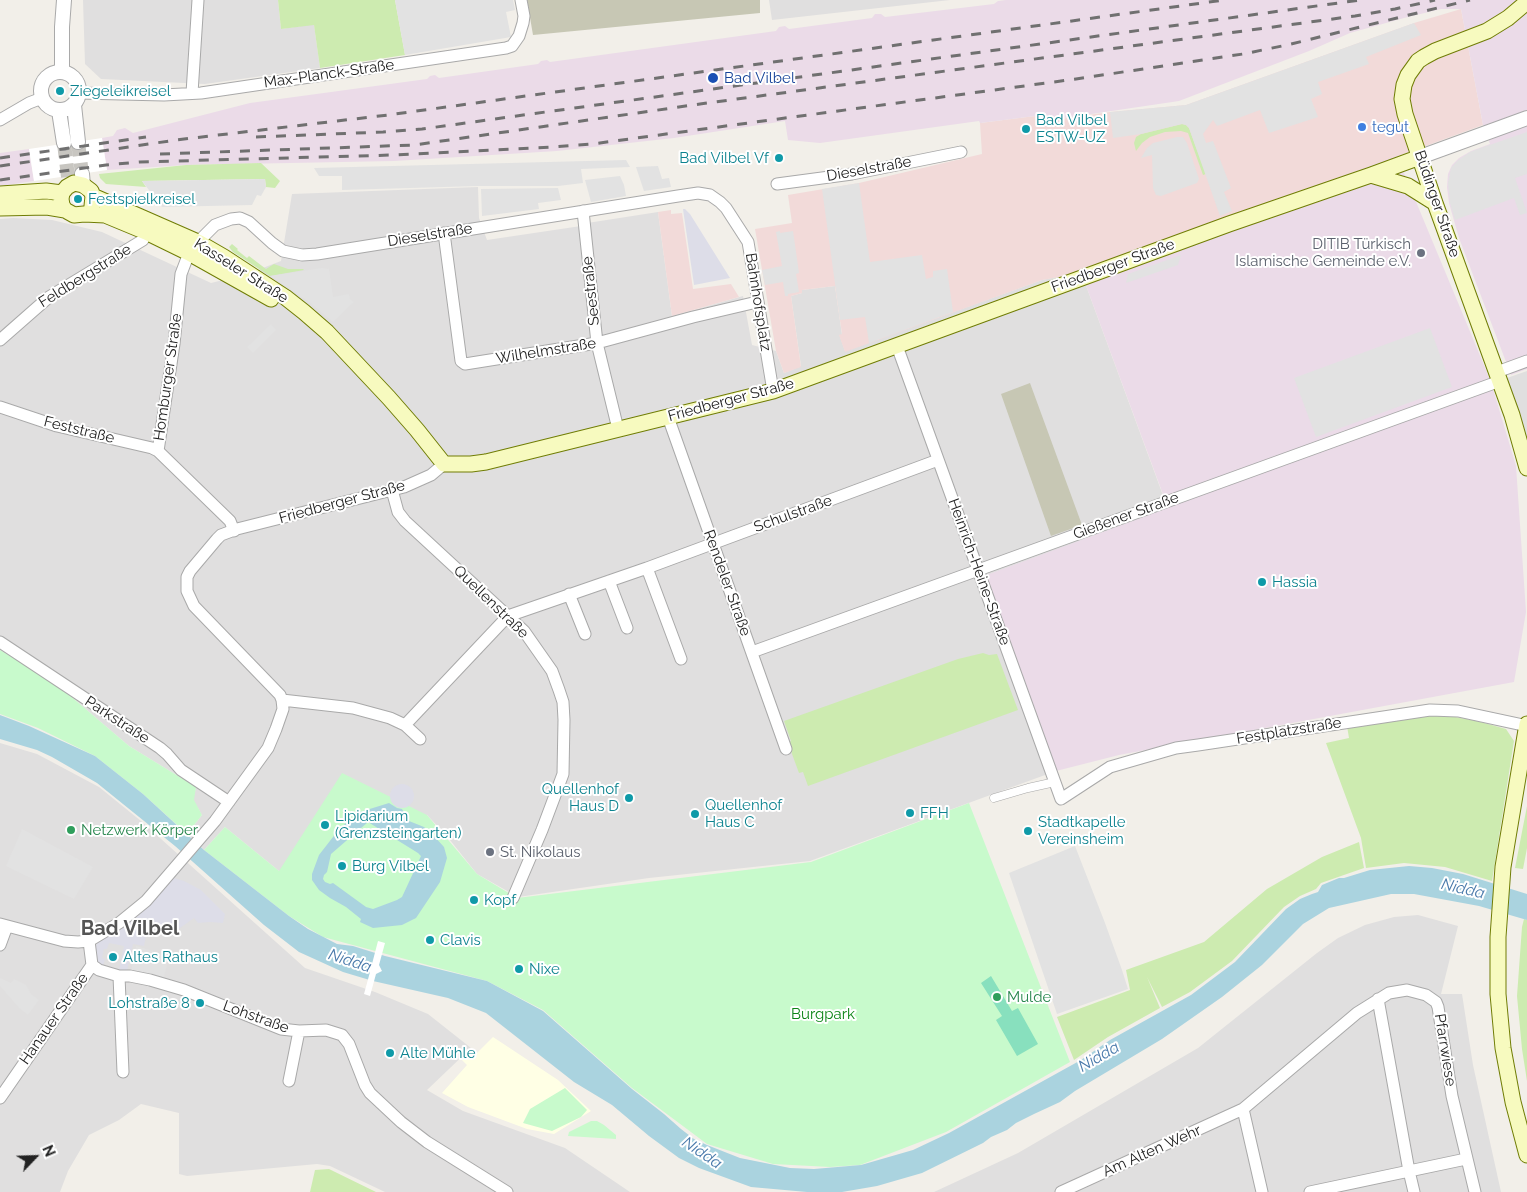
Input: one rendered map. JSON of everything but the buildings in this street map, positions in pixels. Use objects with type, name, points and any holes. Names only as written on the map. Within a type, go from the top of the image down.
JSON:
[{"type":"main road","name":"Büdinger Straße","points":[[1527,2],[1508,18],[1487,31],[1430,53],[1418,61],[1408,75],[1404,85],[1402,100],[1435,203],[1499,376],[1520,439],[1527,468]]},
{"type":"main road","name":"Friedberger Straße","points":[[444,464],[486,462],[772,391],[1229,224],[1420,157]]},
{"type":"main road","points":[[1371,175],[1408,186],[1435,203]]},
{"type":"main road","points":[[65,210],[62,205],[76,185],[91,207],[84,214]]},
{"type":"main road","name":"Kasseler Straße","points":[[0,194],[46,191],[76,185],[194,248]]},
{"type":"main road","name":"Kasseler Straße","points":[[0,208],[47,207],[65,210],[74,216],[84,214],[105,215],[237,265],[285,297],[318,324],[418,430],[444,464]]},
{"type":"main road","points":[[1527,725],[1500,892],[1498,937],[1498,994],[1503,1048],[1513,1102],[1527,1155]]},
{"type":"street","points":[[62,72],[64,0]]},
{"type":"street","points":[[192,94],[198,0]]},
{"type":"street","name":"Max-Planck-Straße","points":[[76,99],[97,94],[192,94],[506,48],[512,46],[519,36],[523,24],[524,16],[521,0]]},
{"type":"street","points":[[59,111],[71,142],[76,99],[76,82],[72,77],[62,72],[54,73],[48,77],[43,83],[41,90],[42,98],[52,109],[64,110],[76,99]]},
{"type":"street","points":[[0,120],[29,103],[42,98]]},
{"type":"street","name":"Friedberger Straße","points":[[1420,157],[1527,118]]},
{"type":"street","name":"Dieselstraße","points":[[777,184],[852,174],[961,152]]},
{"type":"street","name":"Bahnhofsplatz","points":[[681,195],[698,194],[710,196],[720,202],[748,242],[772,391]]},
{"type":"street","name":"Dieselstraße","points":[[194,248],[214,225],[232,218],[246,220],[283,251],[317,254],[681,195]]},
{"type":"street","name":"Seestraße","points":[[582,211],[597,343],[618,429]]},
{"type":"street","name":"Feldbergstraße","points":[[2,333],[49,297],[142,240],[146,232]]},
{"type":"street","name":"Wilhelmstraße","points":[[444,233],[461,361],[463,364],[597,343],[693,317],[758,302]]},
{"type":"street","name":"Homburger Straße","points":[[194,248],[181,274],[174,344],[158,451],[230,521],[234,531]]},
{"type":"street","name":"Heinrich-Heine-Straße","points":[[897,346],[1061,798]]},
{"type":"street","name":"Gießener Straße","points":[[752,652],[1499,376],[1527,361]]},
{"type":"street","name":"Feststraße","points":[[0,407],[57,426],[158,451]]},
{"type":"street","name":"Rendeler Straße","points":[[668,417],[786,749]]},
{"type":"street","name":"Schulstraße","points":[[405,725],[508,616],[647,568],[938,460]]},
{"type":"street","name":"Friedberger Straße","points":[[282,700],[277,691],[194,606],[187,591],[186,577],[190,571],[221,535],[404,487],[431,475],[444,464]]},
{"type":"street","name":"Quellenstraße","points":[[392,490],[401,517],[528,636],[552,671],[563,702],[564,769],[562,779],[513,898]]},
{"type":"street","points":[[647,568],[681,659]]},
{"type":"street","points":[[609,581],[627,628]]},
{"type":"street","points":[[569,594],[584,634]]},
{"type":"street","name":"Parkstraße","points":[[0,642],[160,748],[168,754],[181,770],[229,802]]},
{"type":"street","points":[[0,945],[3,925],[64,941],[89,941],[112,928],[136,910],[206,832],[268,748],[283,709],[282,700],[353,708],[390,718],[405,725],[420,739]]},
{"type":"street","name":"Festplatzstraße","points":[[1061,798],[1110,767],[1176,748],[1430,710],[1458,711],[1527,725]]},
{"type":"street","points":[[994,798],[1055,782]]},
{"type":"street","points":[[89,941],[92,965]]},
{"type":"street","name":"Lohstraße","points":[[92,965],[99,970],[119,976],[138,977],[184,990],[281,1029],[299,1031],[326,1030],[342,1035],[349,1044],[370,1093],[401,1122],[427,1142],[507,1192]]},
{"type":"street","name":"Hanauer Straße","points":[[0,1098],[92,965]]},
{"type":"street","points":[[119,976],[123,1072]]},
{"type":"street","name":"Pfarrwiese","points":[[1242,1110],[1342,1025],[1378,999],[1389,993],[1407,990],[1426,995],[1436,1002],[1438,1007],[1450,1084],[1475,1192]]},
{"type":"street","points":[[1378,999],[1414,1192]]},
{"type":"street","points":[[289,1081],[299,1031]]},
{"type":"street","points":[[1242,1110],[1262,1192]]},
{"type":"street","name":"Am Alten Wehr","points":[[1061,1192],[1242,1110]]},
{"type":"street","points":[[1310,1192],[1466,1159]]},
{"type":"shaded area","points":[[83,0],[278,0],[281,29],[314,24],[320,68],[205,84],[101,79],[85,64]]},
{"type":"shaded area","points":[[395,0],[513,0],[515,10],[506,12],[511,37],[405,55]]},
{"type":"shaded area","points":[[527,0],[760,0],[760,13],[533,35]]},
{"type":"shaded area","points":[[769,0],[950,0],[772,20]]},
{"type":"shaded area","points":[[1527,0],[1527,369],[1511,375],[1459,238],[1449,203],[1448,174],[1452,165],[1471,151],[1490,144],[1483,125],[1461,9],[1441,9],[1350,33],[1309,51],[1179,101],[1044,121],[1043,115],[980,123],[979,121],[820,143],[788,140],[785,121],[674,138],[557,151],[394,161],[186,165],[107,170],[102,138],[113,136],[117,130],[125,128],[133,133],[250,103],[427,79],[435,75],[439,78],[538,64],[541,61],[547,60],[550,62],[776,31],[779,27],[785,26],[789,29],[872,18],[875,14],[881,14],[885,17],[994,4],[998,1]]},
{"type":"shaded area","points":[[1461,9],[1483,125],[1076,274],[1042,280],[845,352],[839,335],[842,334],[835,286],[802,290],[802,293],[791,296],[801,367],[784,373],[776,351],[755,229],[792,223],[788,195],[859,183],[982,154],[980,123],[1043,115],[1045,121],[1110,112],[1186,105],[1414,23]]},
{"type":"shaded area","points":[[1414,23],[1421,35],[1366,57],[1369,64],[1318,82],[1322,94],[1311,99],[1318,117],[1269,133],[1260,110],[1217,126],[1213,120],[1203,134],[1206,143],[1213,141],[1231,188],[1224,192],[1232,211],[1220,216],[1189,128],[1186,125],[1182,124],[1141,134],[1113,138],[1110,112],[1186,105]]},
{"type":"shaded area","points":[[1527,132],[1527,174],[1515,178],[1527,213],[1520,215],[1514,198],[1455,220],[1450,203],[1448,183],[1451,168],[1470,152]]},
{"type":"shaded area","points":[[1183,137],[1187,143],[1199,179],[1197,183],[1161,196],[1156,195],[1153,188],[1152,155],[1141,158],[1147,148],[1153,143]]},
{"type":"shaded area","points":[[29,149],[34,181],[0,186],[0,153]]},
{"type":"shaded area","points":[[1397,156],[1491,382],[1516,466],[1526,612],[1514,682],[1119,755],[1056,771],[984,576],[1168,508],[1081,272]]},
{"type":"shaded area","points":[[626,160],[630,167],[581,169],[583,183],[558,186],[342,190],[342,176],[319,176],[314,168]]},
{"type":"shaded area","points":[[658,166],[662,179],[669,178],[671,187],[644,191],[636,167]]},
{"type":"shaded area","points":[[620,176],[626,196],[591,202],[585,180]]},
{"type":"shaded area","points":[[265,179],[266,187],[261,196],[257,195],[252,205],[162,207],[142,181]]},
{"type":"shaded area","points":[[859,183],[870,262],[922,255],[926,279],[933,277],[933,271],[947,269],[953,312],[869,343],[865,317],[840,320],[822,189]]},
{"type":"shaded area","points":[[478,187],[479,218],[487,240],[658,212],[672,316],[743,296],[752,345],[776,351],[784,373],[801,366],[791,296],[802,293],[802,290],[835,286],[842,335],[840,336],[845,351],[1042,280],[1081,272],[1168,509],[985,576],[1056,771],[810,861],[649,878],[518,897],[477,874],[446,835],[427,815],[279,871],[225,827],[204,850],[187,834],[202,815],[193,800],[196,787],[129,746],[54,682],[0,650],[0,219],[52,220],[102,232],[211,283],[247,274],[281,261],[292,194]]},
{"type":"shaded area","points":[[558,188],[561,200],[538,203],[539,209],[482,216],[481,189]]},
{"type":"shaded area","points":[[683,209],[690,214],[730,278],[694,285]]},
{"type":"shaded area","points":[[671,210],[671,214],[682,213],[693,289],[731,284],[739,297],[672,316],[658,212]]},
{"type":"shaded area","points":[[780,231],[780,233],[793,231],[799,273],[796,274],[799,292],[788,294],[788,296],[785,296],[783,282],[765,285],[762,270],[782,266],[776,232]]},
{"type":"shaded area","points":[[1181,255],[1178,265],[1126,283],[1128,274]]},
{"type":"shaded area","points":[[322,268],[329,269],[333,297],[349,294],[350,299],[354,302],[333,322],[309,302],[270,276]]},
{"type":"shaded area","points":[[271,324],[276,330],[253,353],[247,347]]},
{"type":"shaded area","points":[[1430,328],[1452,387],[1316,437],[1294,378]]},
{"type":"shaded area","points":[[1527,371],[1527,437],[1504,379]]},
{"type":"shaded area","points":[[1030,383],[1082,525],[1051,536],[1001,394]]},
{"type":"shaded area","points":[[0,743],[37,754],[99,787],[141,821],[305,968],[375,992],[428,1014],[471,1048],[427,1090],[463,1111],[565,1148],[630,1192],[385,1192],[330,1166],[317,1164],[187,1176],[179,1174],[179,1113],[141,1104],[119,1120],[89,1135],[68,1171],[60,1192],[0,1192]]},
{"type":"shaded area","points":[[402,784],[407,785],[413,791],[413,801],[407,807],[402,808],[397,807],[391,801],[390,796],[391,791],[397,785]]},
{"type":"shaded area","points":[[22,829],[93,867],[74,899],[6,866]]},
{"type":"shaded area","points":[[1075,846],[1128,989],[1057,1014],[1009,873]]},
{"type":"shaded area","points":[[170,877],[184,881],[201,890],[225,914],[223,923],[198,923],[194,918],[173,933],[148,925],[144,946],[133,944],[127,971],[128,975],[96,966],[95,948],[98,942]],"holes":[[[109,943],[124,946],[119,970],[103,966],[105,959],[102,958],[104,949],[107,949]]]},
{"type":"shaded area","points":[[1418,915],[1458,926],[1441,994],[1462,994],[1473,1065],[1501,1192],[934,1192],[1018,1153],[1198,1048],[1338,938],[1365,925],[1394,917]]},
{"type":"shaded area","points":[[136,946],[169,958],[163,980],[131,971]]},
{"type":"shaded area","points":[[0,978],[11,983],[14,979],[26,985],[31,994],[39,1000],[28,1015],[19,1008],[0,986]]},
{"type":"shaded area","points":[[493,1037],[558,1080],[591,1111],[554,1134],[527,1129],[468,1107],[442,1093],[467,1065],[460,1058],[470,1050],[476,1054]]},
{"type":"green space","points":[[278,0],[395,0],[405,55],[320,68],[314,25],[281,29]]},
{"type":"green space","points":[[1182,124],[1189,128],[1206,174],[1203,175],[1188,133],[1181,131],[1165,132],[1150,137],[1136,151],[1134,143],[1136,137],[1141,134]]},
{"type":"green space","points":[[261,163],[280,181],[275,188],[266,187],[265,179],[142,181],[146,187],[106,184],[99,174],[186,165]]},
{"type":"green space","points":[[232,244],[247,258],[249,256],[266,269],[274,264],[288,269],[304,270],[270,276],[233,252],[229,247]]},
{"type":"green space","points":[[0,650],[54,682],[129,746],[196,787],[194,800],[202,815],[187,834],[143,794],[95,756],[38,728],[0,714]]},
{"type":"green space","points":[[983,653],[989,655],[997,654],[1018,710],[808,786],[803,772],[799,773],[784,721],[958,659]]},
{"type":"green space","points":[[1433,713],[1477,721],[1506,729],[1514,741],[1492,881],[1445,867],[1404,863],[1366,868],[1361,838],[1326,743],[1349,738],[1347,726]]},
{"type":"green space","name":"Burgpark","points":[[342,773],[427,815],[477,874],[517,898],[811,862],[969,803],[1070,1062],[946,1132],[860,1165],[830,1167],[773,1164],[707,1144],[632,1088],[543,1010],[487,981],[323,937],[289,916],[204,850],[225,827],[279,871]]},
{"type":"green space","points":[[1527,806],[1527,848],[1523,869],[1515,868]]},
{"type":"green space","points":[[1359,842],[1364,868],[1321,883],[1316,889],[1300,896],[1284,907],[1232,961],[1190,992],[1162,1007],[1147,977],[1160,1008],[1108,1037],[1074,1060],[1057,1017],[1130,990],[1126,970],[1204,942],[1267,889],[1322,857]]},
{"type":"green space","points":[[1524,919],[1527,920],[1527,1081],[1517,996]]},
{"type":"green space","points":[[991,976],[1012,1011],[1018,1008],[1038,1044],[1017,1056],[996,1020],[1002,1016],[981,983]]},
{"type":"green space","points":[[565,1088],[587,1110],[581,1117],[552,1131],[523,1123],[530,1109]]},
{"type":"green space","points":[[591,1121],[597,1121],[604,1125],[616,1135],[616,1139],[568,1136],[569,1132]]},
{"type":"green space","points":[[329,1169],[376,1192],[310,1192],[315,1170]]},
{"type":"water","name":"Nidda","points":[[0,715],[95,756],[143,794],[204,850],[308,929],[337,944],[353,946],[385,956],[487,981],[543,1011],[632,1089],[694,1139],[740,1158],[790,1168],[814,1169],[861,1165],[913,1150],[949,1133],[1081,1060],[1110,1040],[1191,995],[1235,962],[1286,909],[1300,899],[1318,892],[1322,885],[1339,878],[1370,870],[1409,866],[1463,874],[1527,894],[1527,920],[1479,906],[1414,894],[1391,894],[1329,908],[1303,924],[1262,965],[1222,997],[1162,1039],[1060,1102],[922,1173],[877,1186],[842,1192],[807,1192],[751,1187],[699,1168],[679,1158],[612,1105],[574,1082],[486,1013],[448,998],[373,981],[343,972],[299,952],[264,925],[175,846],[97,783],[37,750],[0,739]]},
{"type":"water","points":[[389,803],[402,809],[409,821],[424,827],[444,847],[447,858],[440,882],[416,918],[402,925],[373,928],[360,922],[361,919],[346,907],[319,890],[312,880],[312,874],[319,855],[340,828],[360,812]],"holes":[[[368,822],[421,856],[402,897],[373,909],[366,907],[333,883],[330,884],[323,879],[327,872],[331,854]]]},
{"type":"pier","points":[[102,138],[107,170],[34,181],[29,149]]},
{"type":"pier","points":[[378,941],[385,943],[379,965],[382,971],[376,974],[370,996],[364,994],[370,972],[367,967],[372,964]]},
{"type":"tunnel","points":[[78,142],[82,174]]},
{"type":"tunnel","points":[[64,143],[68,177]]},
{"type":"railway","points":[[0,166],[176,140],[388,115],[1224,0]]},
{"type":"railway","points":[[256,137],[422,129],[1360,0]]},
{"type":"railway","points":[[160,154],[414,145],[700,104],[1355,16],[1435,0]]},
{"type":"railway","points":[[0,180],[140,162],[393,155],[592,144],[1076,79],[1243,54],[1470,0]]},
{"type":"railway","points":[[0,158],[146,137]]},
{"type":"place","name":"Bad Vilbel","points":[[713,78]]},
{"type":"place","name":"Ziegeleikreisel","points":[[60,91]]},
{"type":"place","name":"tegut","points":[[1362,127]]},
{"type":"place","name":"Bad Vilbel ESTW-UZ","points":[[1026,129]]},
{"type":"place","name":"Bad Vilbel Vf","points":[[779,158]]},
{"type":"place","name":"Festspielkreisel","points":[[78,199]]},
{"type":"place","name":"DITIB Türkisch Islamische Gemeinde e.V.","points":[[1421,253]]},
{"type":"place","name":"Hassia","points":[[1262,582]]},
{"type":"place","name":"Quellenhof Haus D","points":[[629,798]]},
{"type":"place","name":"FFH","points":[[910,813]]},
{"type":"place","name":"Quellenhof Haus C","points":[[695,814]]},
{"type":"place","name":"Lipidarium (Grenzsteingarten)","points":[[325,825]]},
{"type":"place","name":"Netzwerk Körper","points":[[71,830]]},
{"type":"place","name":"Stadtkapelle Vereinsheim","points":[[1028,831]]},
{"type":"place","name":"St. Nikolaus","points":[[490,852]]},
{"type":"place","name":"Burg Vilbel","points":[[342,866]]},
{"type":"place","name":"Kopf","points":[[474,900]]},
{"type":"place","name":"Clavis","points":[[430,940]]},
{"type":"place","name":"Altes Rathaus","points":[[113,957]]},
{"type":"place","name":"Nixe","points":[[519,969]]},
{"type":"place","name":"Mulde","points":[[997,997]]},
{"type":"place","name":"Lohstraße 8","points":[[200,1003]]},
{"type":"place","name":"Alte Mühle","points":[[390,1053]]},
{"type":"district","name":"Bad Vilbel","points":[[130,929]]}]
